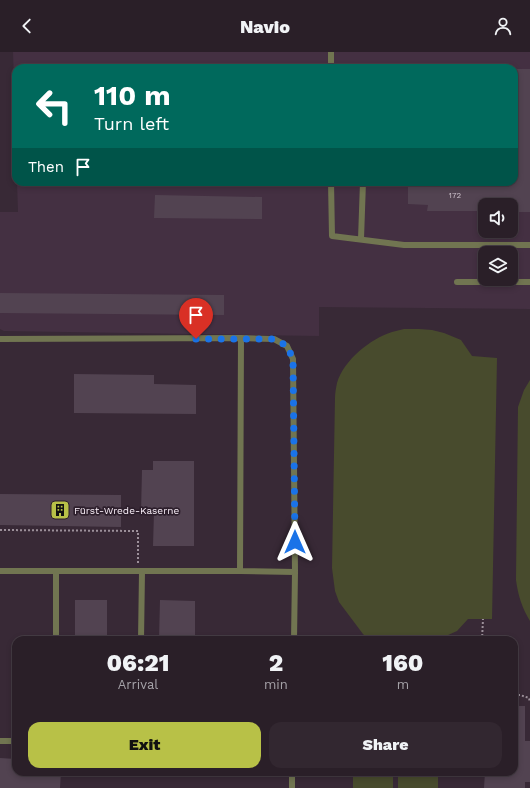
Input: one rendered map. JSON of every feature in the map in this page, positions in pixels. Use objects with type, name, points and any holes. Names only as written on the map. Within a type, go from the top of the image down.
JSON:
[{"type":"lane","points":[[331,52],[331,64]]},
{"type":"lane","points":[[331,186],[332,236],[404,245],[530,244]]},
{"type":"lane","points":[[361,239],[363,186]]},
{"type":"lane","points":[[457,282],[530,282]]},
{"type":"lane","points":[[240,572],[241,338]]},
{"type":"lane","points":[[0,339],[241,338],[274,339],[287,346],[293,359],[294,636]]},
{"type":"lane","points":[[0,571],[295,572]]},
{"type":"lane","points":[[56,572],[56,636]]},
{"type":"lane","points":[[140,572],[141,636]]},
{"type":"lane","points":[[0,741],[12,742]]},
{"type":"lane","points":[[292,776],[292,788]]},
{"type":"path","points":[[0,530],[138,531],[140,572]]},
{"type":"path","points":[[482,636],[483,619]]},
{"type":"path","points":[[518,695],[529,698],[530,702]]},
{"type":"shaded area","points":[[13,52],[530,52],[530,309],[319,307],[319,336],[4,331],[0,329],[0,212],[18,212],[17,186],[518,186],[518,64],[13,64]]},
{"type":"green space","points":[[404,329],[432,330],[461,340],[472,356],[497,358],[492,619],[468,619],[457,631],[446,636],[365,636],[339,602],[335,591],[332,568],[335,392],[340,374],[345,366],[367,345],[392,332]]},
{"type":"green space","points":[[530,380],[530,621],[521,601],[516,580],[518,407],[524,390]]},
{"type":"green space","points":[[353,776],[393,776],[393,788],[353,788]]},
{"type":"green space","points":[[398,776],[438,776],[438,788],[398,788]]},
{"type":"building","points":[[518,69],[530,69],[530,212],[518,212],[518,198],[478,198],[478,211],[427,211],[428,205],[408,204],[408,186],[518,186]]},
{"type":"building","points":[[155,195],[262,197],[262,219],[154,218]]},
{"type":"building","points":[[0,293],[224,295],[224,315],[0,313]]},
{"type":"building","points":[[74,374],[154,375],[154,384],[196,385],[196,414],[74,413]]},
{"type":"building","points":[[153,461],[194,461],[194,546],[153,546],[154,512],[141,512],[142,470],[153,470]]},
{"type":"building","name":"Fürst-Wrede-Kaserne","points":[[0,494],[121,495],[121,527],[0,525]]},
{"type":"building","points":[[75,600],[107,600],[107,636],[75,636]]},
{"type":"building","points":[[160,600],[195,601],[195,636],[159,636]]},
{"type":"building","points":[[518,706],[525,706],[525,741],[530,741],[530,782],[525,782],[525,788],[484,788],[485,776],[518,776]]},
{"type":"building","points":[[0,758],[12,759],[12,776],[61,776],[60,788],[0,788]]},
{"type":"place","name":"Fürst-Wrede-Kaserne","points":[[60,510]]},
{"type":"route","points":[[196,339],[274,339],[287,346],[293,359],[295,542]]}]
